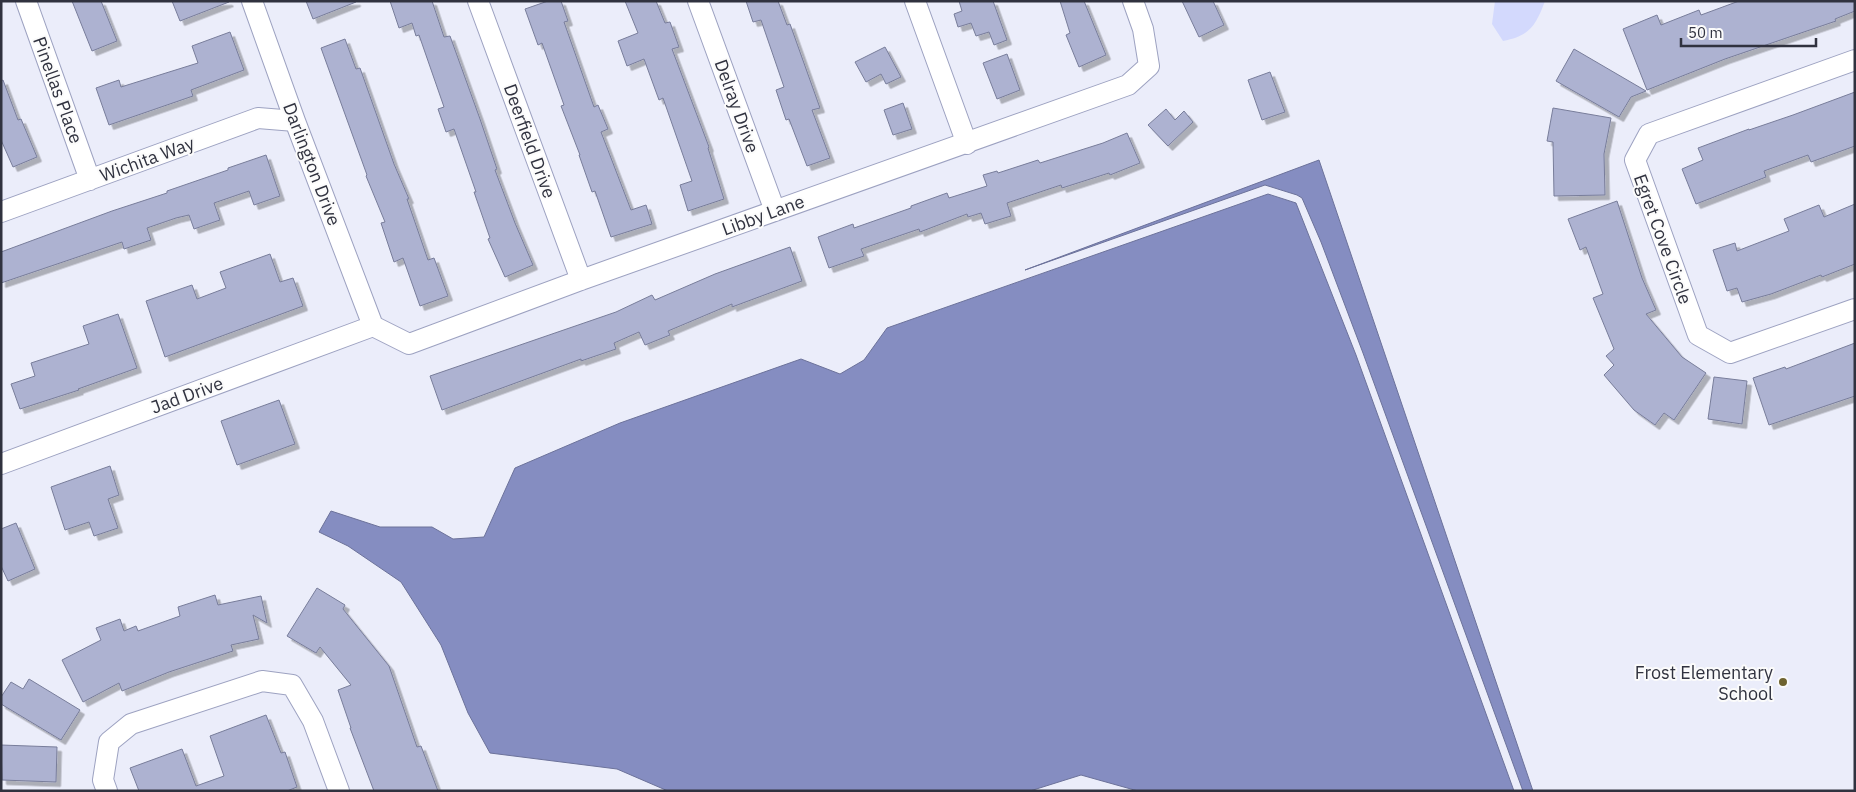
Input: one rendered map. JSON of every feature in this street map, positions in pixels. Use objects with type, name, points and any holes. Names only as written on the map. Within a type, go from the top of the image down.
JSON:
[{"type":"street","name":"Pinellas Place","points":[[26,1],[90,180]]},
{"type":"street","name":"Darlington Drive","points":[[252,1],[295,121],[373,326]]},
{"type":"street","name":"Deerfield Drive","points":[[478,1],[581,280]]},
{"type":"street","name":"Delray Drive","points":[[698,1],[775,211]]},
{"type":"street","points":[[915,1],[967,144]]},
{"type":"street","name":"Libby Lane","points":[[373,326],[408,344],[581,280],[967,144],[1128,85],[1149,66],[1143,29],[1133,1]]},
{"type":"street","name":"Egret Cove Circle","points":[[1855,60],[1650,134],[1635,160],[1698,335],[1730,353],[1855,310]]},
{"type":"street","name":"Wichita Way","points":[[1,212],[258,118],[295,121]]},
{"type":"street","name":"Jad Drive","points":[[1,464],[373,326]]},
{"type":"street","points":[[107,791],[103,780],[109,742],[131,724],[262,681],[292,685],[312,721],[339,791]]},
{"type":"shaded area","points":[[1495,1],[1545,1],[1531,28],[1520,36],[1503,41],[1492,24]]},
{"type":"shaded area","points":[[1319,160],[1533,791],[1523,791],[1363,353],[1321,242],[1302,198],[1265,185],[1025,270]]},
{"type":"shaded area","points":[[1268,194],[1296,203],[1356,355],[1514,791],[1138,791],[1081,775],[1030,791],[668,791],[617,769],[490,753],[468,713],[441,645],[401,582],[348,546],[319,532],[331,511],[380,527],[432,527],[453,539],[484,537],[515,468],[620,423],[801,359],[840,374],[864,360],[887,328]]},
{"type":"building","points":[[72,1],[101,1],[117,41],[92,51]]},
{"type":"building","points":[[172,1],[228,1],[229,2],[180,21]]},
{"type":"building","points":[[306,1],[356,1],[356,2],[313,19]]},
{"type":"building","points":[[390,1],[432,1],[444,37],[450,36],[497,169],[495,170],[533,265],[505,277],[488,239],[490,238],[474,192],[476,192],[454,129],[446,132],[438,109],[444,107],[419,35],[416,36],[412,23],[399,28]]},
{"type":"building","points":[[548,1],[561,1],[568,21],[564,22],[594,107],[598,105],[608,129],[601,132],[631,210],[646,205],[652,224],[611,237],[595,191],[592,192],[561,106],[564,105],[542,43],[538,45],[525,9]]},
{"type":"building","points":[[625,1],[656,1],[665,23],[670,22],[679,47],[672,49],[709,147],[724,199],[688,211],[680,185],[692,181],[663,98],[659,100],[644,59],[627,66],[618,41],[638,33]]},
{"type":"building","points":[[746,1],[778,1],[787,25],[790,24],[820,108],[812,110],[830,158],[807,166],[789,119],[786,120],[776,90],[784,87],[761,20],[753,22]]},
{"type":"building","points":[[959,1],[993,1],[1007,40],[994,45],[989,32],[976,36],[971,23],[958,27],[954,14],[962,11]]},
{"type":"building","points":[[1060,1],[1084,1],[1106,55],[1079,67],[1066,35],[1070,33]]},
{"type":"building","points":[[1182,1],[1213,1],[1224,25],[1199,37]]},
{"type":"building","points":[[1739,1],[1855,1],[1855,11],[1835,19],[1836,21],[1725,59],[1647,90],[1623,29],[1657,15],[1661,25],[1699,10],[1701,15]]},
{"type":"building","points":[[230,32],[244,70],[191,90],[193,96],[109,125],[96,88],[119,80],[121,87],[198,63],[192,46]]},
{"type":"building","points":[[345,39],[356,69],[360,68],[394,164],[409,199],[407,199],[428,260],[434,258],[448,296],[420,306],[403,258],[394,262],[381,223],[385,222],[366,176],[321,48]]},
{"type":"building","points":[[885,47],[901,77],[886,84],[881,74],[866,82],[855,62]]},
{"type":"building","points":[[1574,49],[1646,91],[1631,97],[1619,117],[1556,81]]},
{"type":"building","points":[[1007,54],[1020,90],[997,99],[983,63]]},
{"type":"building","points":[[1270,72],[1285,112],[1262,120],[1248,80]]},
{"type":"building","points":[[3,80],[18,120],[21,119],[37,157],[13,167],[1,140],[1,81]]},
{"type":"building","points":[[1855,92],[1855,146],[1811,162],[1808,155],[1764,171],[1766,177],[1696,204],[1682,169],[1703,160],[1698,148]]},
{"type":"building","points":[[903,103],[912,129],[893,135],[884,110]]},
{"type":"building","points":[[1553,108],[1611,118],[1604,154],[1605,195],[1554,196],[1553,142],[1547,141]]},
{"type":"building","points":[[1166,109],[1175,120],[1184,111],[1193,122],[1168,146],[1148,125]]},
{"type":"building","points":[[1127,133],[1140,163],[1110,175],[1109,173],[1062,188],[1061,185],[1007,203],[1011,216],[985,224],[981,213],[968,217],[967,214],[920,232],[919,229],[861,249],[864,256],[829,268],[818,237],[853,224],[854,228],[947,193],[949,198],[987,186],[983,175],[997,171],[998,173],[1038,160],[1040,163],[1103,143]]},
{"type":"building","points":[[266,155],[280,196],[254,205],[249,191],[214,203],[220,220],[194,229],[189,215],[176,218],[147,228],[151,240],[124,249],[122,242],[1,283],[1,252],[167,193],[167,191]]},
{"type":"building","points":[[1617,201],[1642,278],[1656,310],[1646,314],[1682,357],[1706,373],[1674,420],[1664,413],[1655,425],[1634,410],[1604,375],[1614,365],[1606,356],[1614,349],[1593,298],[1603,294],[1586,247],[1580,250],[1568,219]]},
{"type":"building","points":[[1855,204],[1855,264],[1822,277],[1821,275],[1771,294],[1742,302],[1737,288],[1727,291],[1713,250],[1735,243],[1737,251],[1789,231],[1784,219],[1819,205],[1824,217]]},
{"type":"building","points":[[790,247],[802,281],[732,307],[732,304],[668,331],[670,335],[645,345],[639,332],[614,343],[616,349],[581,361],[581,359],[442,410],[430,376],[616,312],[652,295],[655,300],[715,274]]},
{"type":"building","points":[[270,254],[280,282],[293,278],[303,306],[165,357],[146,301],[192,285],[197,299],[226,288],[220,272]]},
{"type":"building","points":[[118,314],[137,368],[79,390],[20,409],[11,384],[35,376],[31,363],[89,344],[83,326]]},
{"type":"building","points":[[1855,343],[1855,396],[1769,425],[1753,378],[1785,367],[1786,369]]},
{"type":"building","points":[[1714,377],[1747,381],[1742,424],[1708,419]]},
{"type":"building","points":[[279,400],[295,444],[237,465],[221,421]]},
{"type":"building","points":[[110,466],[119,495],[108,499],[118,528],[94,536],[89,522],[65,530],[51,487]]},
{"type":"building","points":[[16,523],[35,569],[8,581],[1,566],[1,529]]},
{"type":"building","points":[[317,588],[345,605],[343,609],[389,666],[417,747],[421,746],[438,791],[374,791],[338,690],[351,685],[320,647],[316,653],[287,636]]},
{"type":"building","points":[[215,595],[218,605],[261,596],[267,623],[253,615],[259,639],[231,645],[233,651],[169,672],[122,691],[119,683],[83,702],[62,660],[101,640],[96,628],[120,619],[124,631],[136,626],[138,631],[180,616],[178,607]]},
{"type":"building","points":[[29,679],[80,710],[61,740],[1,704],[1,697],[11,682],[23,689]]},
{"type":"building","points":[[266,715],[281,753],[285,752],[297,787],[287,791],[139,791],[130,768],[182,749],[196,786],[224,776],[210,736]]},
{"type":"building","points":[[1,745],[57,747],[56,782],[2,780]]},
{"type":"place","name":"Frost Elementary School","points":[[1783,682]]}]
